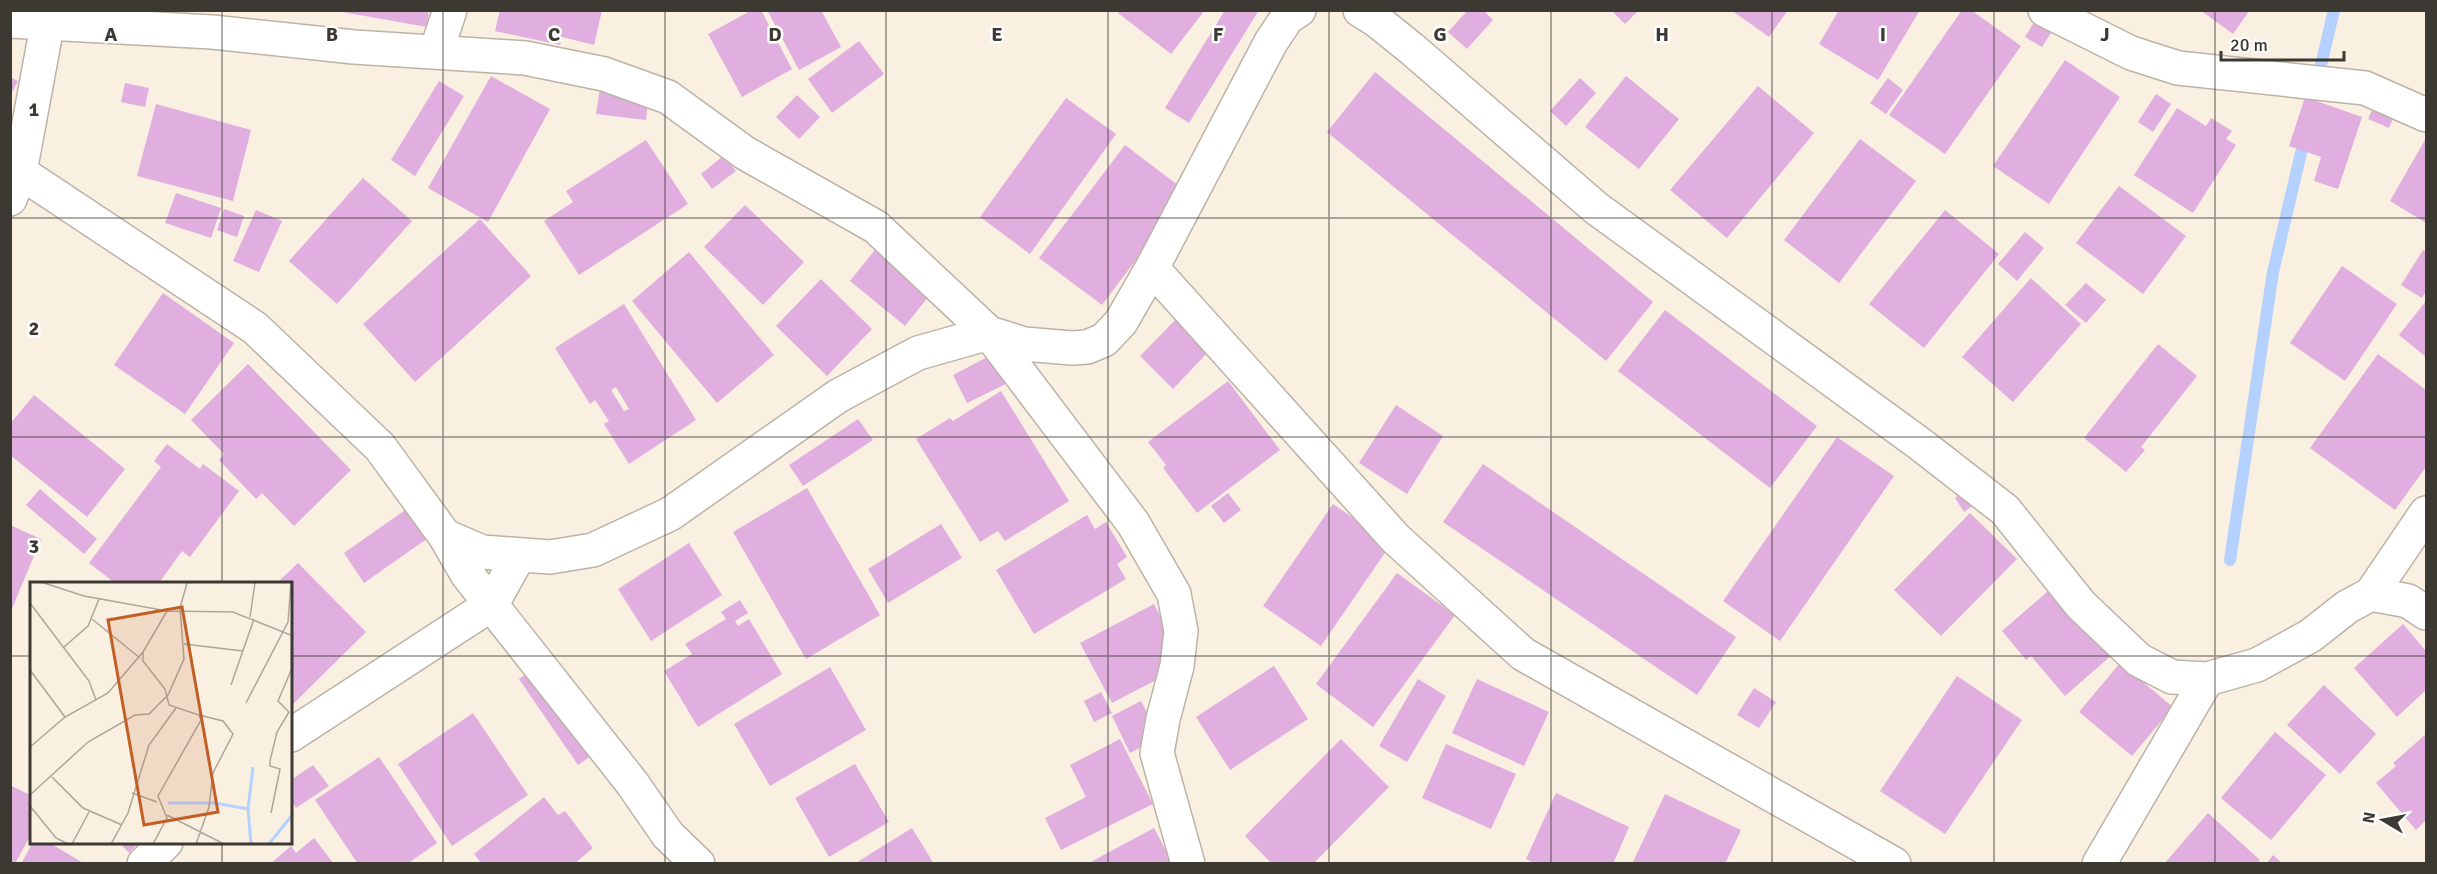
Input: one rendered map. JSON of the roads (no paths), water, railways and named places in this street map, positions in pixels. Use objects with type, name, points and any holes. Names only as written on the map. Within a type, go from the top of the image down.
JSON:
[{"type":"street","points":[[436,52],[450,10]]},
{"type":"street","points":[[1360,10],[1412,49],[1596,208],[1920,444],[2005,510],[2081,604],[2139,660],[2172,676],[2206,679],[2258,665],[2310,636],[2347,607],[2371,594],[2427,513]]},
{"type":"street","points":[[2045,10],[2131,53],[2178,68],[2365,88],[2427,115]]},
{"type":"street","points":[[445,536],[482,552],[550,557],[593,550],[670,514],[838,396],[918,353],[990,333],[1024,344],[1087,347],[1104,340],[1121,322],[1152,268],[1271,42],[1291,13]]},
{"type":"street","points":[[49,17],[15,186],[255,328],[380,447],[445,536],[467,574],[632,783],[668,835],[698,864]]},
{"type":"street","points":[[10,21],[49,17],[536,61],[604,74],[668,97],[745,153],[876,227],[990,333],[1133,523],[1174,594],[1181,631],[1177,666],[1157,753],[1188,864]]},
{"type":"street","points":[[1152,268],[1396,539],[1523,654],[1894,864]]},
{"type":"street","points":[[292,734],[492,604],[519,555]]},
{"type":"street","points":[[2371,594],[2408,601],[2427,613]]},
{"type":"street","points":[[2099,864],[2206,679]]},
{"type":"street","points":[[144,864],[165,844]]},
{"type":"waterway","points":[[2309,116],[2334,10]]},
{"type":"waterway","points":[[2230,560],[2273,272],[2305,136]]}]
